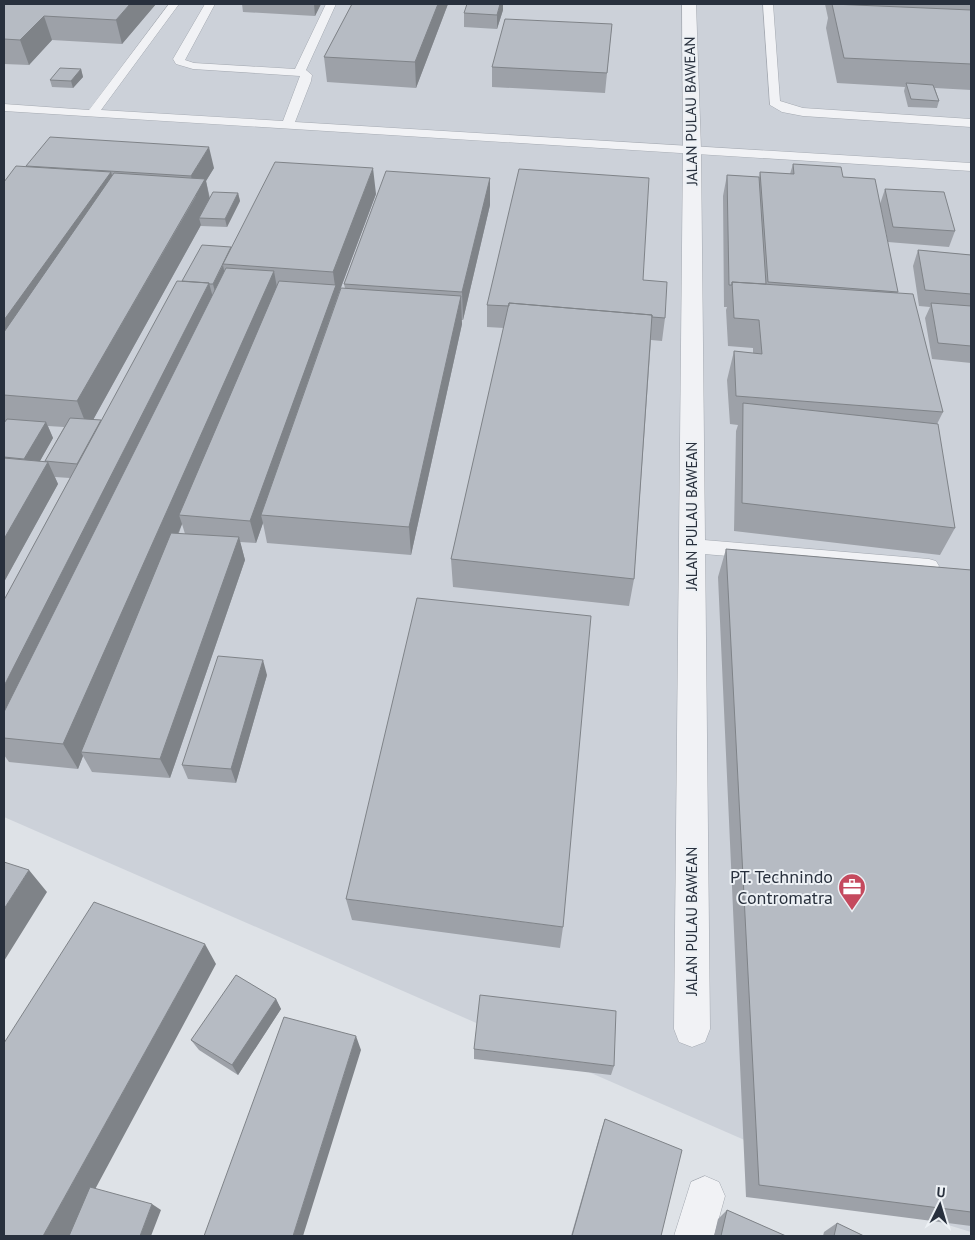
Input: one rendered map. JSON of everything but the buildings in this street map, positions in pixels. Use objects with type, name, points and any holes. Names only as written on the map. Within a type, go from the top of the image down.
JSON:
[{"type":"street","name":"JALAN PULAU BAWEAN","points":[[689,4],[692,150],[692,1029]]},
{"type":"street","points":[[694,1236],[705,1196]]},
{"type":"lane","points":[[93,113],[174,4]]},
{"type":"lane","points":[[210,4],[179,59],[182,64],[298,72],[306,75],[306,81],[288,125]]},
{"type":"lane","points":[[298,72],[331,4]]},
{"type":"lane","points":[[768,4],[774,103],[778,106],[803,112],[971,123]]},
{"type":"lane","points":[[4,108],[971,167]]},
{"type":"lane","points":[[692,546],[929,566]]},
{"type":"shaded area","points":[[4,4],[971,4],[971,1232],[919,1216],[4,817]]},
{"type":"place","name":"PT. Technindo Contromatra","points":[[852,911]]}]
